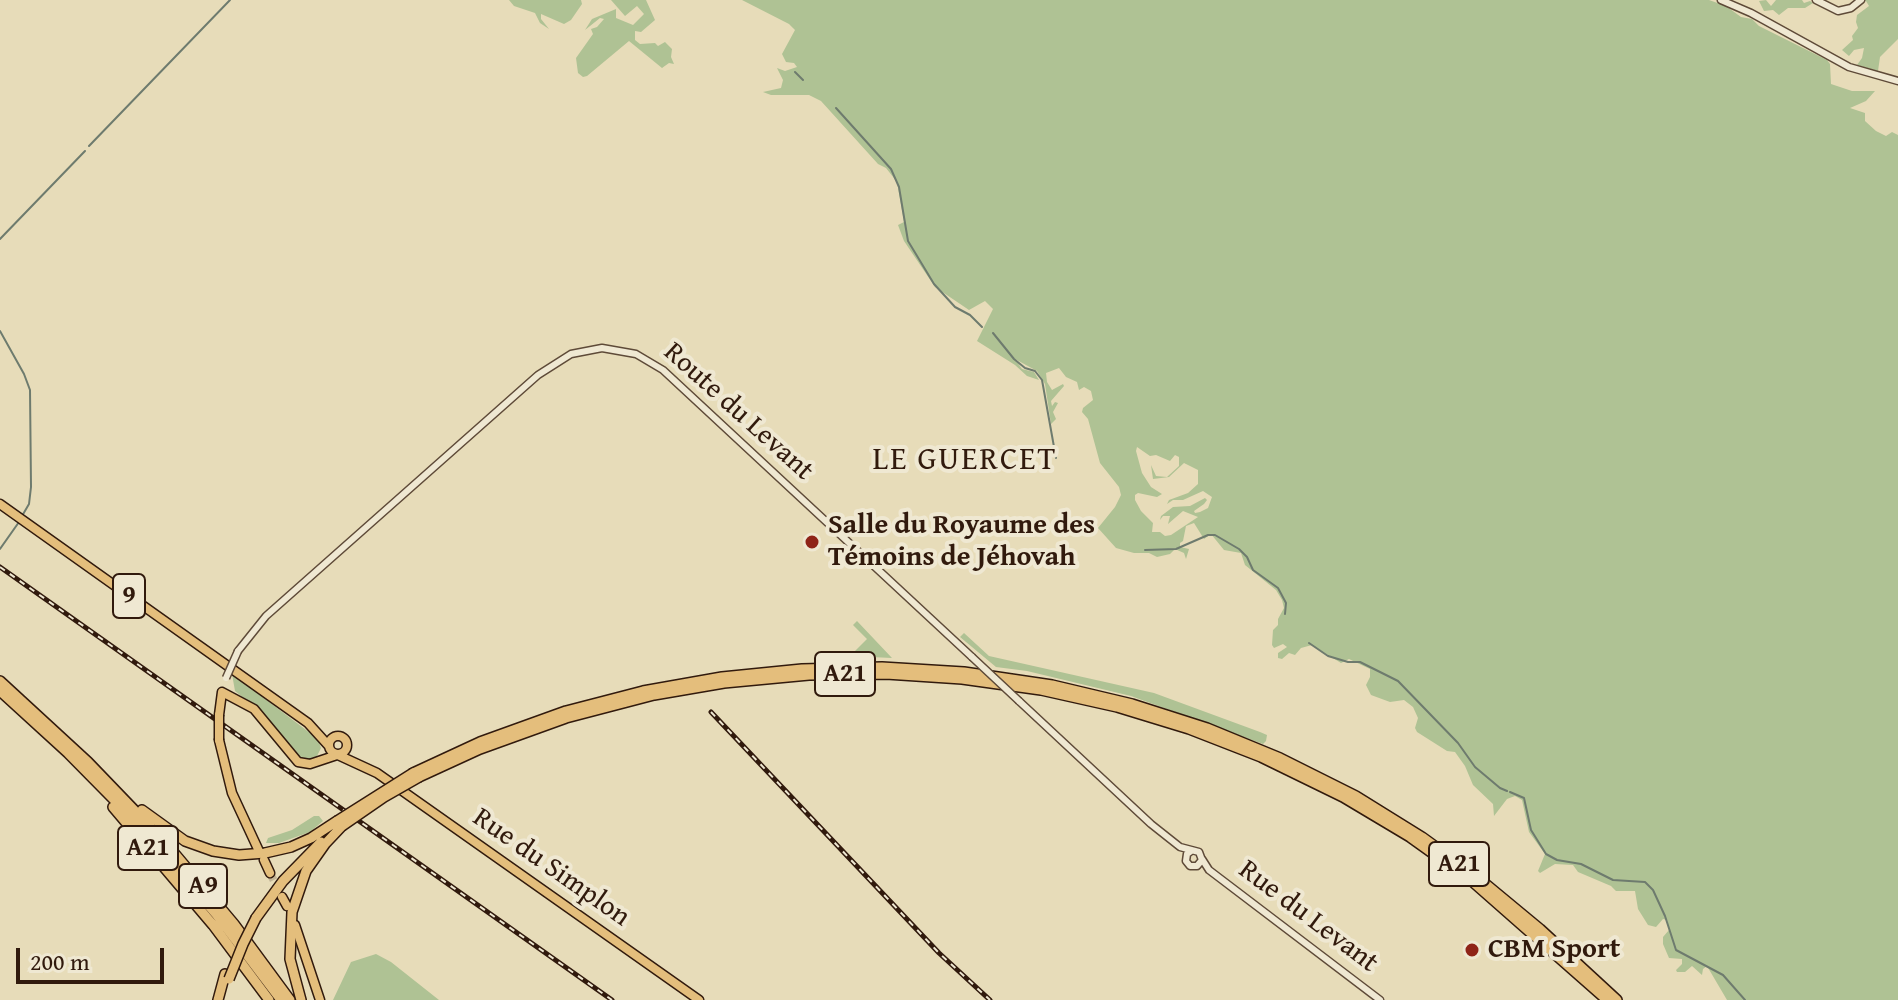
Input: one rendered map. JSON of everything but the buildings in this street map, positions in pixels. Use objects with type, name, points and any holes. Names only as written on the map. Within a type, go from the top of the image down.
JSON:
[{"type":"highway","name":"A21","points":[[699,684],[762,672],[829,667],[964,672],[1079,691],[1157,711],[1207,728],[1307,771],[1413,831],[1508,902],[1617,1000]]},
{"type":"highway","name":"A21","points":[[221,1000],[227,977],[255,916],[291,871],[339,823],[416,775],[541,726],[683,686],[809,675],[924,675],[1041,690],[1153,717],[1249,752],[1355,804],[1443,860],[1527,928],[1607,1000]]},
{"type":"highway","name":"A9","points":[[0,681],[106,780],[199,882],[290,1000]]},
{"type":"highway","name":"A9","points":[[0,691],[68,753],[181,872],[281,1000]]},
{"type":"highway","name":"A21","points":[[68,753],[198,906],[269,1000]]},
{"type":"highway","name":"A21","points":[[106,780],[168,831],[191,844],[213,851],[239,855],[269,853],[329,832]]},
{"type":"highway","name":"A21","points":[[301,1000],[290,959],[292,912],[306,871],[329,832]]},
{"type":"highway","points":[[1527,928],[1600,1000]]},
{"type":"main road","name":"9","points":[[0,504],[308,723],[338,755]]},
{"type":"main road","points":[[258,849],[232,793],[219,740],[223,689],[254,709],[296,761],[304,764],[338,755],[345,752],[347,743]]},
{"type":"main road","points":[[292,712],[322,742],[323,752],[317,762]]},
{"type":"main road","name":"9","points":[[330,743],[343,737],[347,743]]},
{"type":"main road","points":[[317,762],[330,743]]},
{"type":"main road","name":"Rue du Simplon","points":[[347,743],[377,773]]},
{"type":"main road","name":"Rue du Simplon","points":[[338,755],[351,758],[377,773],[699,1000]]},
{"type":"main road","points":[[264,860],[270,873]]},
{"type":"main road","points":[[295,925],[320,1000]]},
{"type":"street","points":[[1721,0],[1851,68],[1898,81]]},
{"type":"street","points":[[1816,0],[1838,11],[1851,8],[1861,0]]},
{"type":"street","name":"Route du Levant","points":[[223,689],[238,651],[266,616],[538,375],[563,357],[602,348],[636,354],[668,374],[1142,816],[1188,854]]},
{"type":"street","points":[[1198,851],[1200,862],[1189,865],[1188,854],[1198,851]]},
{"type":"street","name":"Rue du Levant","points":[[1200,862],[1380,1000]]},
{"type":"green space","points":[[509,0],[581,0],[582,4],[571,20],[564,24],[541,14],[549,29],[540,23],[535,13],[514,6]]},
{"type":"green space","points":[[611,0],[646,0],[655,20],[641,32],[635,31],[635,40],[640,44],[655,43],[658,46],[665,42],[672,49],[674,64],[669,63],[662,68],[629,41],[587,76],[578,73],[576,58],[593,34],[591,29],[604,19],[600,18],[585,30],[592,19],[616,9],[616,18],[633,25],[644,14],[637,6],[625,16]]},
{"type":"green space","points":[[742,0],[1709,0],[1726,6],[1741,17],[1752,19],[1759,26],[1827,60],[1831,84],[1852,91],[1875,91],[1866,101],[1850,108],[1865,113],[1865,121],[1876,131],[1886,136],[1892,132],[1898,135],[1898,1000],[1727,1000],[1707,966],[1702,975],[1692,966],[1685,972],[1677,972],[1682,959],[1669,958],[1663,944],[1663,937],[1669,930],[1667,920],[1663,919],[1656,927],[1648,925],[1638,909],[1635,891],[1616,891],[1578,872],[1573,865],[1555,864],[1540,873],[1538,871],[1545,854],[1529,832],[1522,800],[1515,796],[1507,799],[1494,816],[1493,804],[1473,785],[1455,752],[1447,751],[1417,732],[1418,718],[1413,707],[1404,700],[1390,702],[1371,695],[1366,685],[1370,669],[1349,659],[1341,663],[1312,645],[1301,648],[1295,655],[1289,653],[1282,659],[1278,658],[1278,653],[1287,647],[1283,644],[1274,648],[1272,645],[1273,630],[1284,608],[1282,600],[1276,590],[1245,565],[1241,553],[1224,550],[1211,534],[1204,539],[1194,523],[1186,526],[1180,543],[1180,547],[1189,549],[1186,559],[1184,553],[1175,549],[1170,554],[1157,557],[1116,548],[1098,528],[1121,495],[1119,487],[1100,463],[1088,419],[1082,412],[1093,400],[1091,391],[1084,387],[1079,390],[1077,382],[1066,377],[1059,368],[1046,373],[1052,390],[1064,386],[1051,401],[1052,406],[1058,403],[1053,412],[1056,419],[1051,424],[1045,384],[1037,371],[1015,359],[1022,369],[1034,372],[1039,380],[1027,376],[977,341],[993,309],[985,301],[969,310],[935,287],[904,241],[898,225],[904,222],[897,182],[886,168],[878,164],[821,101],[809,95],[771,95],[763,92],[781,88],[783,80],[777,68],[785,71],[797,67],[794,63],[786,62],[782,54],[795,30]],"holes":[[[1137,447],[1150,456],[1156,455],[1170,461],[1175,455],[1179,457],[1179,466],[1167,477],[1156,476],[1151,465],[1153,479],[1169,477],[1184,463],[1198,470],[1198,484],[1188,493],[1169,500],[1167,504],[1203,491],[1212,497],[1208,508],[1200,512],[1194,511],[1204,504],[1205,498],[1190,506],[1173,507],[1161,516],[1160,520],[1163,516],[1170,516],[1168,524],[1183,511],[1198,517],[1171,535],[1152,532],[1153,523],[1135,500],[1138,493],[1157,497],[1162,494],[1151,487],[1142,473]]]},
{"type":"green space","points":[[1766,0],[1771,6],[1776,0],[1813,3],[1805,8],[1788,8],[1779,15],[1773,10],[1764,11],[1759,1]]},
{"type":"green space","points":[[1858,0],[1898,0],[1898,39],[1880,57],[1878,71],[1857,65],[1864,48],[1854,50],[1849,56],[1842,50],[1853,40],[1852,36],[1858,28],[1857,15],[1869,6],[1866,1],[1862,3]]},
{"type":"green space","points":[[857,621],[892,658],[850,656],[867,639],[853,625]]},
{"type":"green space","points":[[964,633],[989,656],[1154,693],[1267,735],[1266,741],[1263,744],[1131,696],[1027,671],[996,667],[960,637]]},
{"type":"green space","points":[[232,674],[318,739],[321,748],[316,758],[312,760],[297,756],[267,717],[235,691]]},
{"type":"green space","points":[[319,816],[323,821],[310,832],[279,843],[266,843],[268,838],[292,830]]},
{"type":"green space","points":[[376,954],[439,1000],[333,1000],[351,962]]},
{"type":"waterway","points":[[89,146],[230,0]]},
{"type":"waterway","points":[[795,72],[803,80]]},
{"type":"waterway","points":[[836,108],[891,169],[899,187],[908,241],[934,284],[955,307],[970,315],[982,327]]},
{"type":"waterway","points":[[0,239],[85,151]]},
{"type":"waterway","points":[[0,331],[30,390],[31,487],[29,504],[22,516]]},
{"type":"waterway","points":[[993,333],[1014,359],[1035,371],[1042,380],[1056,458]]},
{"type":"waterway","points":[[0,549],[19,522]]},
{"type":"waterway","points":[[1145,550],[1176,549],[1215,535],[1239,549],[1253,570],[1278,588],[1286,603],[1285,614]]},
{"type":"waterway","points":[[1309,643],[1328,656],[1360,662],[1398,681],[1458,743],[1475,767],[1507,791]]},
{"type":"waterway","points":[[1510,792],[1524,798],[1531,830],[1546,854],[1557,860],[1581,864],[1613,880],[1645,882],[1653,890],[1665,916],[1676,950],[1723,975],[1745,1000]]},
{"type":"tunnel","points":[[270,873],[282,897]]},
{"type":"railway","points":[[0,567],[612,1000]]},
{"type":"railway","points":[[711,712],[939,953],[990,1000]]},
{"type":"place","name":"Salle du Royaume des Témoins de Jéhovah","points":[[812,542]]},
{"type":"place","name":"CBM Sport","points":[[1472,950]]},
{"type":"district","name":"LE GUERCET","points":[[965,461]]}]
